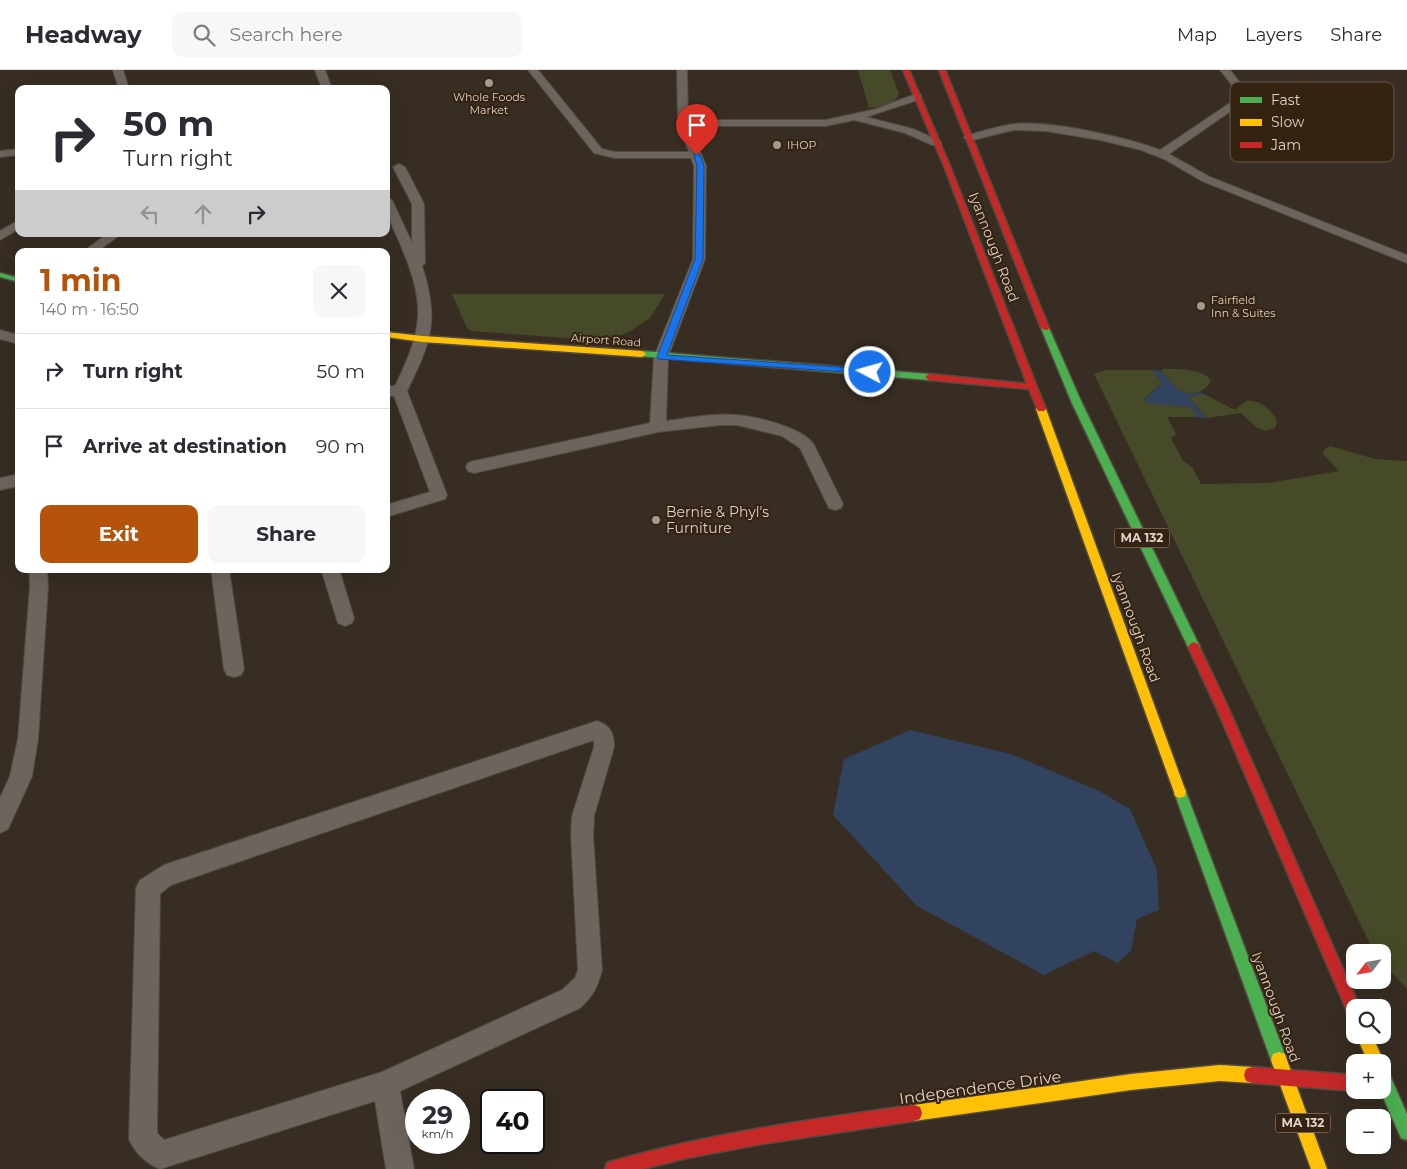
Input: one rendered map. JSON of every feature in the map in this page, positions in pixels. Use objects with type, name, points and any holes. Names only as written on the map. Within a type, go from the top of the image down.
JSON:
[{"type":"main road","name":"Iyannough Road","points":[[906,70],[947,166],[1033,387],[1150,712],[1319,1169]]},
{"type":"main road","name":"Iyannough Road","points":[[942,70],[1003,226],[1076,401],[1222,707],[1349,999]]},
{"type":"main road","points":[[0,275],[15,279]]},
{"type":"main road","name":"Airport Road","points":[[390,335],[423,339],[661,357],[834,368],[1033,387]]},
{"type":"main road","name":"Independence Drive","points":[[613,1169],[649,1158],[749,1137],[1131,1082],[1220,1073],[1346,1082]]},
{"type":"main road","points":[[1391,1098],[1407,1132]]},
{"type":"lane","points":[[118,70],[123,85]]},
{"type":"lane","points":[[320,70],[326,85]]},
{"type":"lane","points":[[533,70],[598,151],[615,155],[697,155]]},
{"type":"lane","points":[[658,427],[661,357],[699,259],[700,166],[683,123],[682,70]]},
{"type":"lane","points":[[1225,70],[1236,82]]},
{"type":"lane","points":[[854,117],[892,107],[917,97]]},
{"type":"lane","points":[[1162,154],[1230,108]]},
{"type":"lane","points":[[683,123],[826,122],[845,117],[854,117],[909,131],[936,142]]},
{"type":"lane","points":[[969,138],[1014,127],[1046,128],[1100,137],[1162,154],[1206,179],[1407,259]]},
{"type":"lane","points":[[0,154],[15,152]]},
{"type":"lane","points":[[390,510],[439,495],[393,391],[423,339],[427,314],[419,271],[418,204],[399,166]]},
{"type":"lane","points":[[390,209],[419,271]]},
{"type":"lane","points":[[0,236],[15,227]]},
{"type":"lane","points":[[94,248],[111,237]]},
{"type":"lane","points":[[0,334],[15,339]]},
{"type":"lane","points":[[474,467],[658,427],[720,420],[737,420],[787,432],[806,445],[835,504]]},
{"type":"lane","points":[[0,484],[15,481]]},
{"type":"lane","points":[[0,822],[21,776],[28,739],[39,586],[38,573]]},
{"type":"lane","points":[[221,573],[234,668]]},
{"type":"lane","points":[[331,573],[345,618]]},
{"type":"lane","points":[[597,730],[604,736],[604,746],[583,816],[582,835],[590,970],[585,986],[571,999],[385,1084],[160,1155],[143,1139],[148,888],[164,876],[597,730]]},
{"type":"lane","points":[[385,1084],[400,1169]]},
{"type":"green space","points":[[858,70],[890,70],[899,93],[894,101],[887,105],[869,108]]},
{"type":"green space","points":[[452,294],[665,294],[650,318],[629,332],[594,340],[472,331],[467,328]]},
{"type":"green space","points":[[1163,369],[1195,371],[1207,376],[1211,380],[1201,391],[1187,393],[1173,385],[1161,371]]},
{"type":"green space","points":[[1106,370],[1153,370],[1162,383],[1144,399],[1145,402],[1190,407],[1197,414],[1195,417],[1167,417],[1176,434],[1171,438],[1183,461],[1192,467],[1201,484],[1269,483],[1339,471],[1323,454],[1325,449],[1330,446],[1375,459],[1407,461],[1407,989],[1391,972],[1391,944],[1370,944],[1094,374]]},
{"type":"green space","points":[[1204,394],[1235,410],[1246,401],[1261,404],[1273,414],[1277,423],[1275,428],[1266,431],[1256,427],[1241,413],[1207,418],[1188,396]]},
{"type":"water","points":[[1153,370],[1161,371],[1173,385],[1182,391],[1204,394],[1188,397],[1207,418],[1195,417],[1197,414],[1190,407],[1147,403],[1144,400],[1162,383]]},
{"type":"water","points":[[910,730],[1011,754],[1099,791],[1130,809],[1157,870],[1159,910],[1137,919],[1131,951],[1118,963],[1094,951],[1044,975],[917,906],[833,815],[844,759]]},
{"type":"traffic: fast","points":[[0,275],[15,279]]},
{"type":"traffic: fast","points":[[1045,328],[1076,401],[1194,647]]},
{"type":"traffic: fast","points":[[642,354],[929,377]]},
{"type":"traffic: fast","points":[[1180,792],[1279,1060]]},
{"type":"traffic: fast","points":[[1391,1097],[1407,1132]]},
{"type":"traffic: slow","points":[[390,335],[423,339],[642,354]]},
{"type":"traffic: slow","points":[[1041,409],[1180,792]]},
{"type":"traffic: slow","points":[[1368,1044],[1372,1054]]},
{"type":"traffic: slow","points":[[1279,1060],[1319,1169]]},
{"type":"traffic: slow","points":[[914,1113],[1131,1082],[1220,1073],[1252,1075]]},
{"type":"traffic: jam","points":[[906,70],[947,166],[1041,409]]},
{"type":"traffic: jam","points":[[942,70],[1045,328]]},
{"type":"traffic: jam","points":[[929,377],[1033,387]]},
{"type":"traffic: jam","points":[[1194,647],[1349,999]]},
{"type":"traffic: jam","points":[[1252,1075],[1346,1082]]},
{"type":"traffic: jam","points":[[613,1169],[725,1142],[914,1113]]},
{"type":"place","name":"Whole Foods Market","points":[[489,83]]},
{"type":"place","name":"IHOP","points":[[777,145]]},
{"type":"place","name":"Fairfield Inn & Suites","points":[[1201,306]]},
{"type":"place","name":"Bernie & Phyl's Furniture","points":[[656,520]]},
{"type":"route","points":[[697,155],[700,166],[699,259],[661,357],[870,372]]}]
